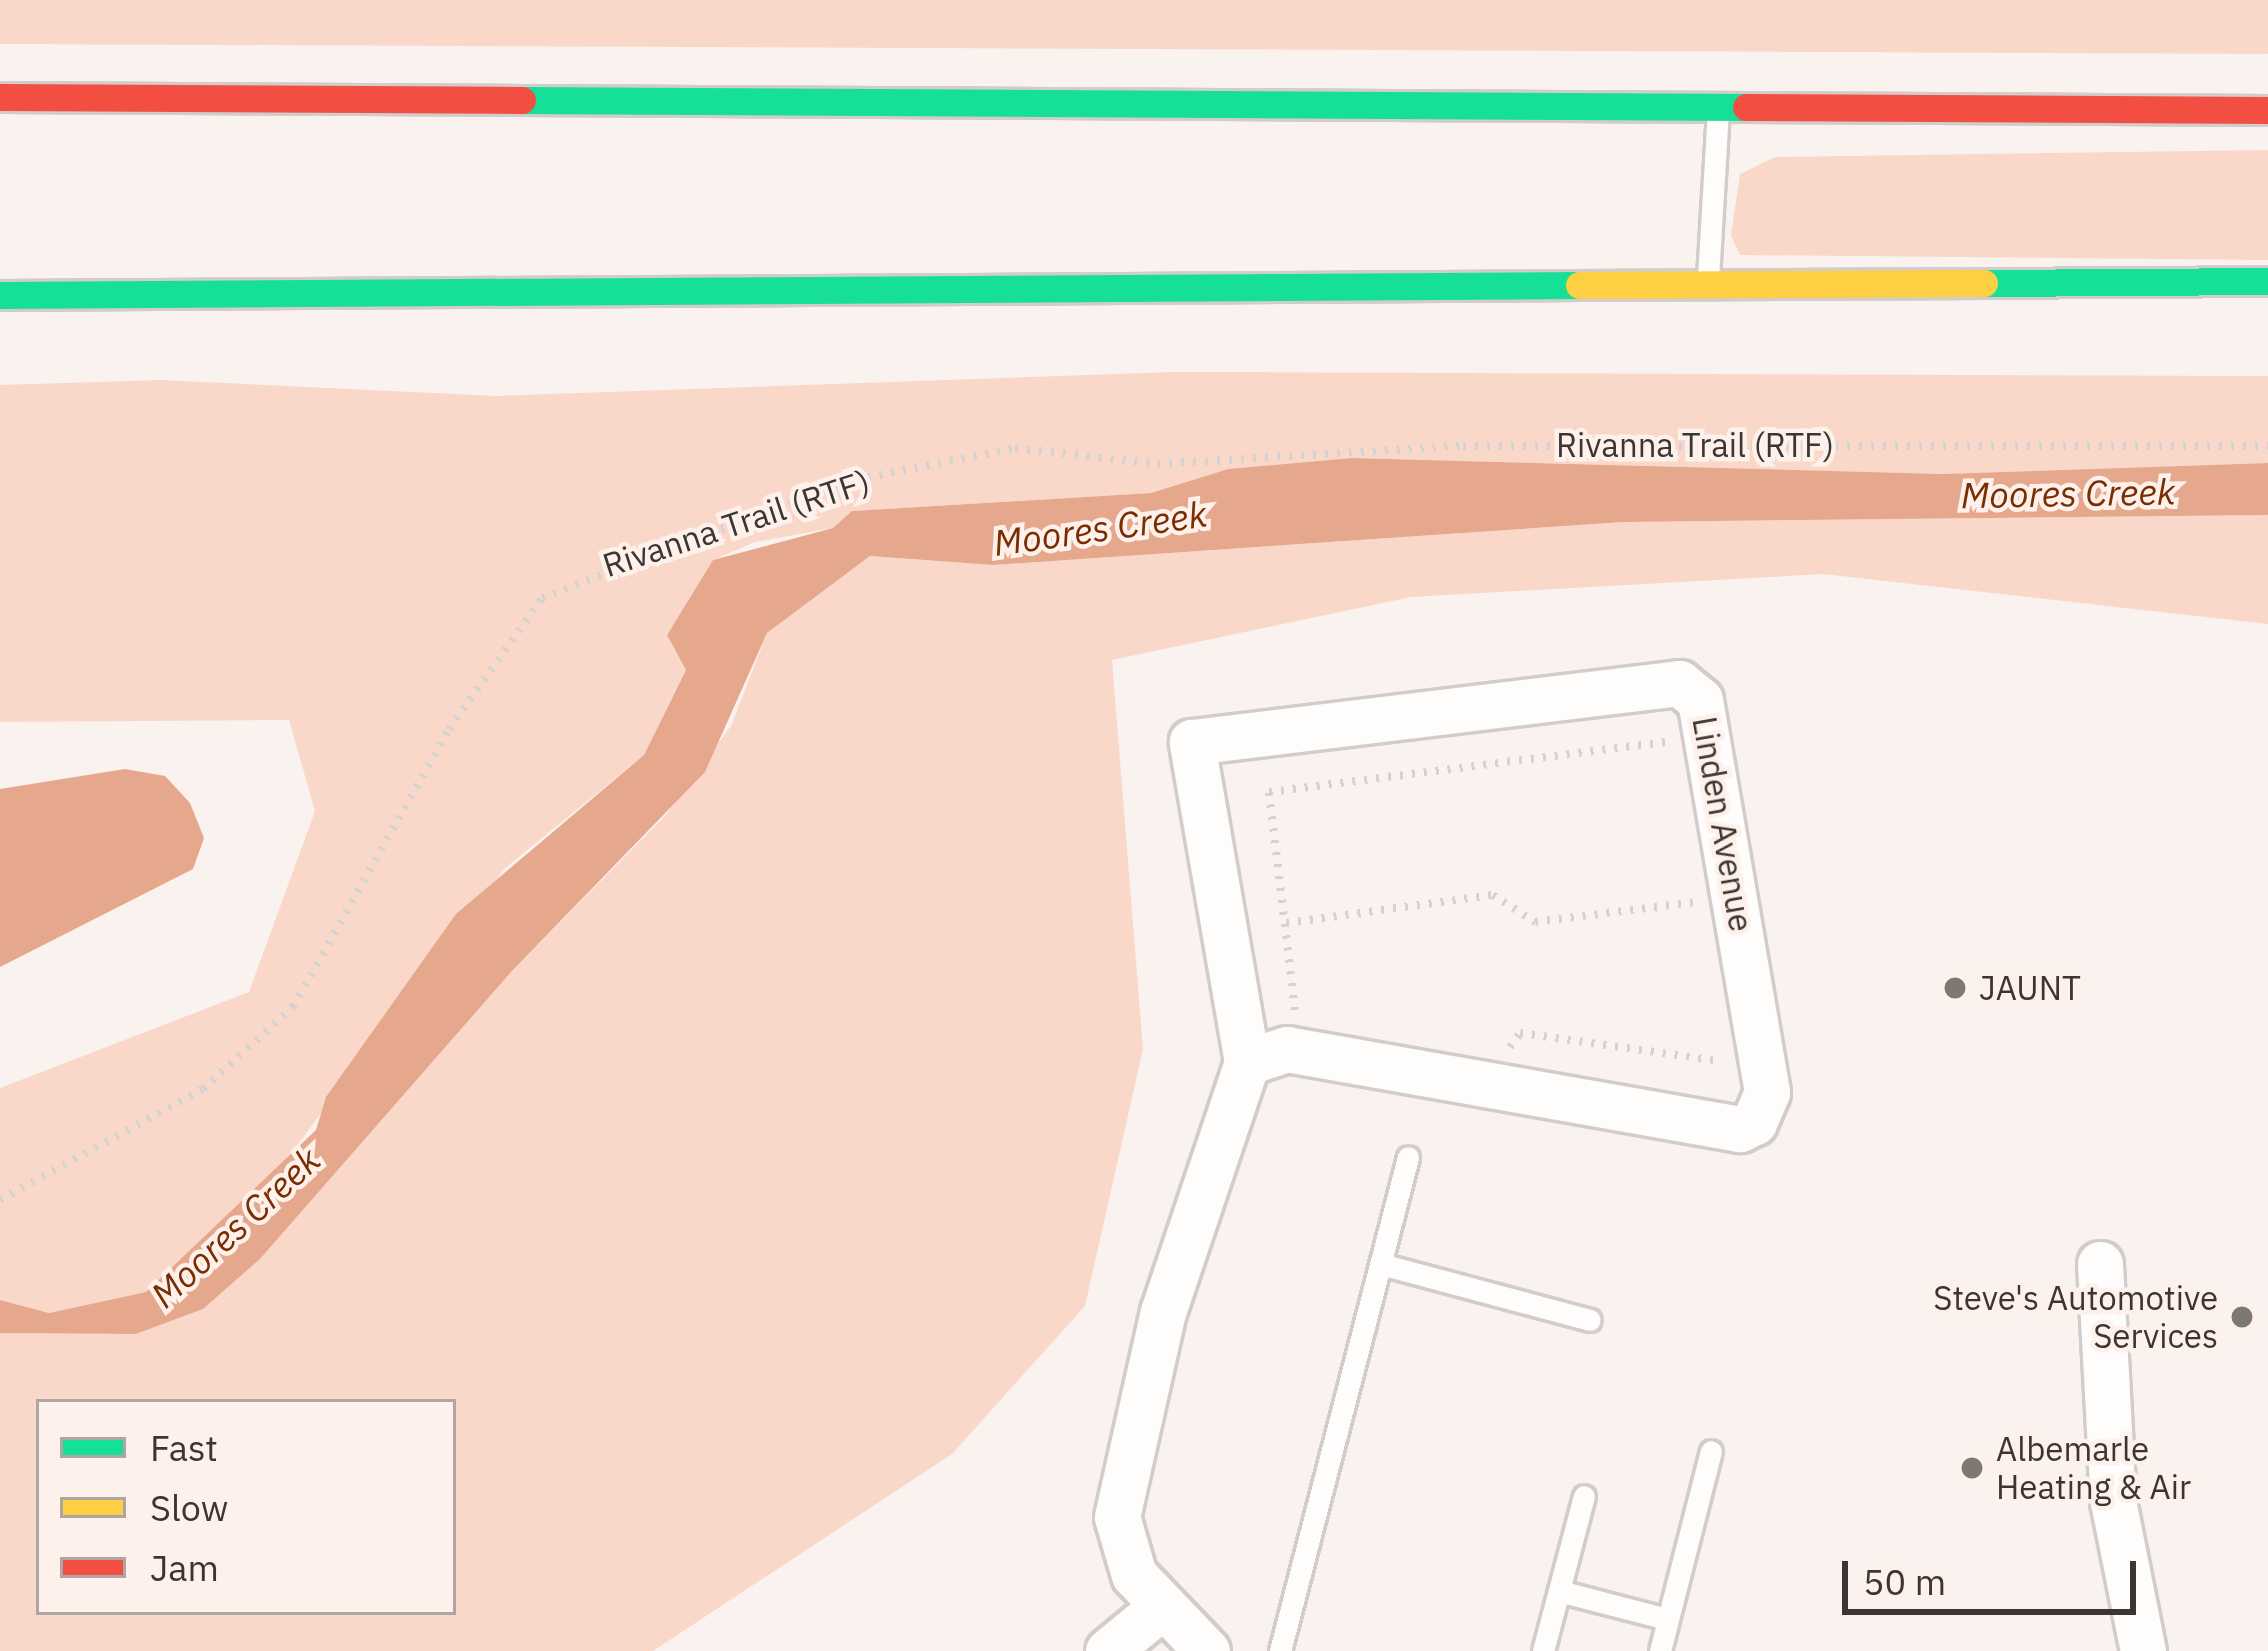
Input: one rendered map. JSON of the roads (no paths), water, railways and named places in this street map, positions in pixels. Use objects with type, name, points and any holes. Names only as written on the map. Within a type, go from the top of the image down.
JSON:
[{"type":"highway","points":[[0,97],[2268,110]]},
{"type":"highway","points":[[0,295],[2268,281]]},
{"type":"street","name":"Linden Avenue","points":[[1208,1651],[1159,1609],[1123,1551],[1119,1483],[1246,1063],[1192,742],[1679,683],[1700,700],[1767,1092],[1754,1121],[1740,1129],[1287,1049],[1246,1063]]},
{"type":"street","points":[[2101,1264],[2113,1501],[2143,1651]]},
{"type":"street","points":[[1108,1651],[1159,1609]]},
{"type":"lane","points":[[1708,285],[1718,107]]},
{"type":"lane","points":[[1280,1651],[1408,1157]]},
{"type":"lane","points":[[1381,1264],[1590,1320]]},
{"type":"lane","points":[[1660,1651],[1711,1451]]},
{"type":"lane","points":[[1543,1651],[1584,1496]]},
{"type":"lane","points":[[1558,1591],[1667,1619]]},
{"type":"water","name":"Moores Creek","points":[[1352,458],[1942,474],[2268,463],[2268,515],[1624,522],[993,565],[870,556],[767,633],[705,772],[511,972],[260,1259],[203,1309],[136,1334],[0,1333],[0,1300],[49,1313],[146,1292],[316,1130],[326,1097],[456,914],[644,755],[686,670],[667,635],[713,560],[833,528],[852,511],[1151,493],[1228,469]]},
{"type":"water","points":[[125,769],[165,776],[190,803],[204,838],[193,869],[0,967],[0,789]]},
{"type":"place","name":"JAUNT","points":[[1955,988]]},
{"type":"place","name":"Steve's Automotive Services","points":[[2242,1317]]},
{"type":"place","name":"Albemarle Heating & Air","points":[[1972,1468]]}]
